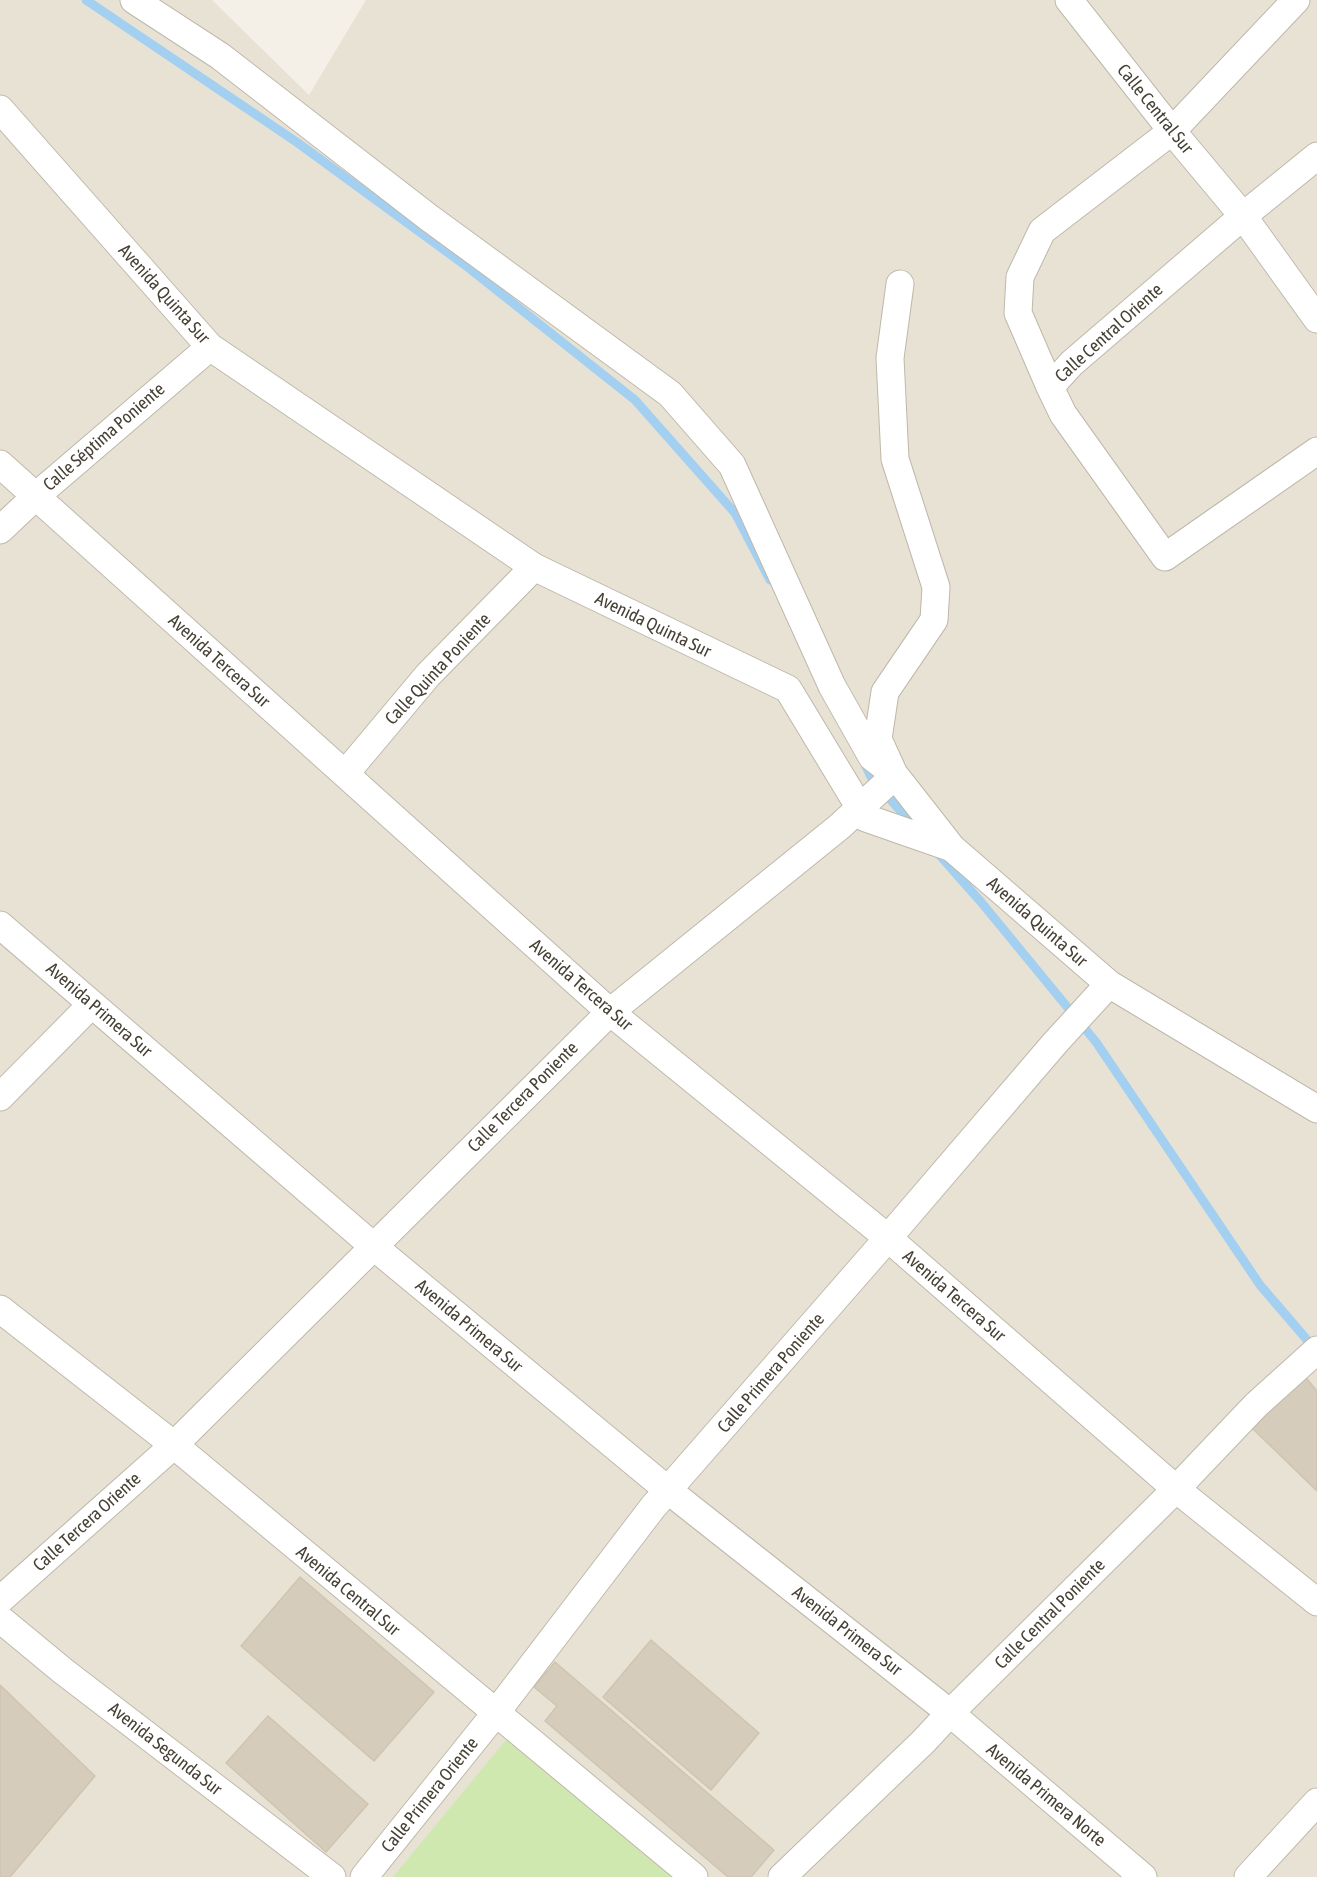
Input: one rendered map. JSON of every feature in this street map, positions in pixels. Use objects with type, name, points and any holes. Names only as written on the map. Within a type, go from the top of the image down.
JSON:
[{"type":"street","points":[[134,0],[220,56],[428,217],[670,394],[732,465],[832,686],[872,757],[949,848]]},
{"type":"street","name":"Calle Central Sur","points":[[1069,0],[1172,131],[1243,216],[1317,319]]},
{"type":"street","points":[[1050,387],[1018,313],[1020,277],[1042,231],[1172,131],[1296,0]]},
{"type":"street","name":"Avenida Quinta Sur","points":[[0,109],[210,346],[534,567],[788,689],[862,806],[866,818],[949,848],[1106,988],[1317,1109]]},
{"type":"street","points":[[1243,216],[1317,156]]},
{"type":"street","name":"Calle Central Oriente","points":[[1243,216],[1072,363],[1050,387],[1063,414],[1165,557],[1317,451]]},
{"type":"street","points":[[892,778],[878,739],[885,692],[934,620],[936,587],[895,459],[890,358],[900,284]]},
{"type":"street","name":"Calle Séptima Poniente","points":[[0,530],[36,496],[210,346]]},
{"type":"street","name":"Avenida Tercera Sur","points":[[0,464],[610,1012],[888,1238],[1176,1489],[1317,1602]]},
{"type":"street","name":"Calle Quinta Poniente","points":[[345,774],[428,675],[534,567]]},
{"type":"street","name":"Calle Tercera Poniente","points":[[174,1445],[610,1012],[839,827],[892,778]]},
{"type":"street","name":"Avenida Primera Sur","points":[[0,925],[373,1246],[669,1491],[950,1713]]},
{"type":"street","name":"Calle Primera Poniente","points":[[495,1714],[653,1507],[1058,1040],[1106,988]]},
{"type":"street","points":[[0,1097],[93,1004]]},
{"type":"street","name":"Avenida Central Sur","points":[[0,1309],[174,1445],[694,1877]]},
{"type":"street","name":"Calle Central Poniente","points":[[782,1877],[923,1742],[1176,1489],[1256,1405],[1307,1358]]},
{"type":"street","name":"Calle Tercera Oriente","points":[[0,1600],[174,1445]]},
{"type":"street","name":"Avenida Segunda Sur","points":[[0,1619],[332,1877]]},
{"type":"street","name":"Avenida Primera Norte","points":[[950,1713],[1143,1877]]},
{"type":"street","name":"Calle Primera Oriente","points":[[364,1877],[495,1714]]},
{"type":"street","points":[[1248,1877],[1317,1802]]},
{"type":"shaded area","points":[[0,0],[212,0],[309,95],[366,0],[1317,0],[1317,1877],[0,1877]]},
{"type":"green space","points":[[510,1735],[676,1877],[393,1877]]},
{"type":"building","points":[[1301,1372],[1317,1391],[1317,1491],[1252,1428]]},
{"type":"building","points":[[300,1577],[434,1692],[374,1761],[241,1646]]},
{"type":"building","points":[[651,1640],[759,1733],[711,1790],[603,1697]]},
{"type":"building","points":[[555,1662],[774,1850],[751,1877],[728,1877],[545,1721],[557,1706],[534,1687]]},
{"type":"building","points":[[0,1685],[95,1776],[10,1877],[0,1877]]},
{"type":"building","points":[[268,1716],[368,1804],[326,1852],[226,1763]]},
{"type":"waterway","points":[[86,0],[298,143],[465,265],[635,400],[735,513],[770,580]]},
{"type":"waterway","points":[[863,760],[872,779],[915,827]]},
{"type":"waterway","points":[[936,851],[1096,1042],[1260,1285],[1314,1348]]}]
